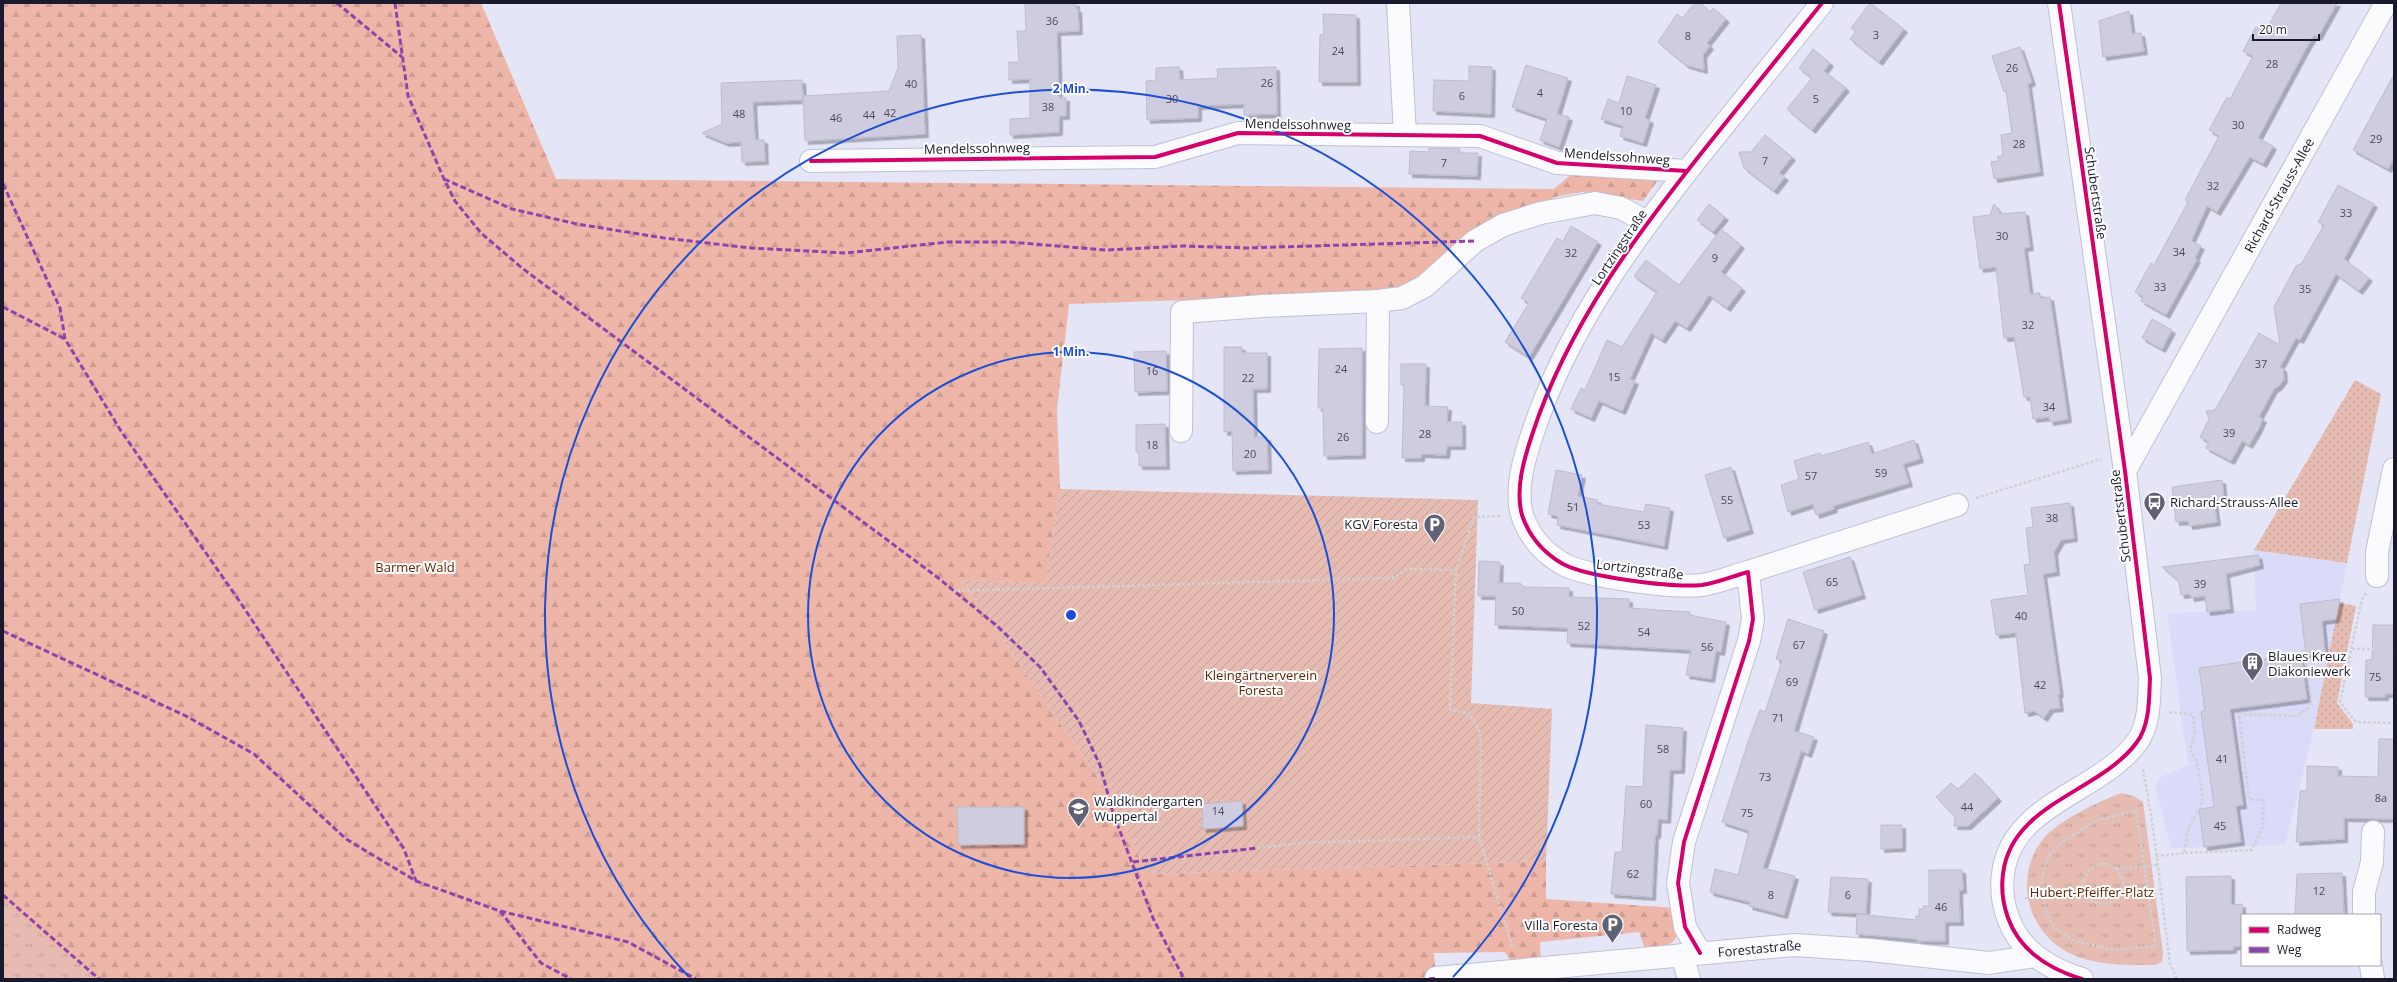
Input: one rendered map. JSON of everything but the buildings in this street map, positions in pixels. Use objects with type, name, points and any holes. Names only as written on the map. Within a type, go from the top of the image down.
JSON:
[{"type":"street","points":[[1398,3],[1405,135]]},
{"type":"street","name":"Lortzingstraße","points":[[1822,3],[1647,222],[1585,318],[1542,404],[1524,459],[1520,487],[1522,514],[1532,537],[1550,556],[1575,570],[1674,586],[1704,585],[1957,505]]},
{"type":"street","name":"Schubertstraße","points":[[2059,3],[2125,471],[2150,678],[2149,709],[2138,741],[2123,760],[2062,798],[2034,820],[2015,840],[2004,863],[2002,886],[2005,910],[2012,929],[2035,956],[2052,968],[2082,979]]},
{"type":"street","name":"Richard-Strauss-Allee","points":[[2125,471],[2386,3]]},
{"type":"street","name":"Mendelssohnweg","points":[[811,160],[1155,157],[1238,133],[1405,135],[1480,136],[1557,163],[1687,171]]},
{"type":"street","points":[[1181,431],[1182,312],[1263,306],[1378,301],[1402,298],[1425,286],[1475,240],[1503,225],[1542,213],[1595,203],[1621,208],[1647,222]]},
{"type":"street","points":[[1377,422],[1378,301]]},
{"type":"street","points":[[2377,576],[2377,552],[2394,470]]},
{"type":"street","points":[[1689,979],[1691,954],[1678,883],[1684,842],[1749,641],[1753,619],[1748,572]]},
{"type":"street","points":[[2364,914],[2364,892],[2372,862],[2373,832]]},
{"type":"street","name":"Forestastraße","points":[[1436,978],[1794,945],[1870,950],[1989,963],[2035,956]]},
{"type":"street","points":[[2371,966],[2373,979]]},
{"type":"path","points":[[1957,505],[2103,458]]},
{"type":"path","points":[[1495,516],[1474,517],[1456,570],[1450,710],[1470,714],[1481,735],[1479,837],[1514,953]]},
{"type":"path","points":[[952,591],[1393,578],[1407,569],[1456,570]]},
{"type":"path","points":[[2377,576],[2362,599],[2340,702],[2356,722],[2394,723]]},
{"type":"path","points":[[2156,856],[2184,853],[2252,850],[2263,826],[2264,800],[2249,799],[2239,714],[2297,716],[2308,708],[2311,698],[2303,649]]},
{"type":"path","points":[[2352,649],[2394,650]]},
{"type":"path","points":[[2149,709],[2193,715],[2195,731],[2190,749],[2197,762],[2202,800],[2189,827],[2184,853]]},
{"type":"path","points":[[2138,741],[2158,865],[2170,964],[2178,979]]},
{"type":"path","points":[[2136,810],[2144,866],[2156,946],[2112,950],[2073,940],[2056,929],[2046,913],[2042,879],[2048,856],[2062,842],[2095,821],[2136,810]]},
{"type":"path","points":[[1258,848],[1299,843],[1479,837]]},
{"type":"path","points":[[2085,895],[2082,885],[2086,873],[2095,865],[2106,864],[2116,868],[2158,865]]},
{"type":"path","points":[[2024,898],[2044,897],[2049,893],[2073,891],[2085,895],[2095,904],[2107,905],[2117,900],[2123,890],[2123,877],[2116,868]]},
{"type":"shaded area","points":[[2254,550],[2347,563],[2314,729],[2285,845],[2171,848],[2155,786],[2161,777],[2188,765],[2167,613],[2256,611]]},
{"type":"green space","name":"Barmer Wald","points":[[3,3],[481,3],[556,179],[1554,189],[1574,172],[1661,176],[1643,201],[1582,192],[1558,196],[1488,224],[1435,262],[1417,281],[1387,293],[1069,304],[1057,409],[1060,489],[1045,583],[961,580],[1114,801],[1147,874],[1546,861],[1546,899],[1675,908],[1678,927],[1675,939],[1665,947],[1646,952],[1639,932],[1540,942],[1541,963],[1513,965],[1505,952],[1434,953],[1436,979],[3,979]]},
{"type":"green space","points":[[2355,380],[2381,394],[2347,563],[2254,550]]},
{"type":"green space","name":"Kleingärtnerverein Foresta","points":[[1060,489],[1478,500],[1471,703],[1552,709],[1546,861],[1147,874],[1114,801],[961,580],[1045,583]]},
{"type":"green space","points":[[2339,603],[2356,606],[2337,703],[2353,724],[2353,729],[2314,729]]},
{"type":"green space","name":"Hubert-Pfeiffer-Platz","points":[[2121,793],[2134,796],[2143,802],[2163,953],[2162,962],[2155,965],[2100,963],[2069,953],[2055,944],[2043,932],[2034,918],[2029,902],[2027,886],[2028,870],[2034,854],[2043,839],[2069,818],[2090,806]]},
{"type":"green space","points":[[3,900],[52,944],[103,979],[3,979]]},
{"type":"marked path","points":[[337,3],[402,57]]},
{"type":"marked path","points":[[395,3],[408,96],[455,201],[481,233],[522,268],[937,577],[997,626],[1040,667],[1079,721],[1100,765],[1113,813],[1153,918],[1184,979]]},
{"type":"marked path","points":[[444,179],[512,209],[577,224],[664,238],[751,248],[846,253],[948,242],[1009,242],[1106,250],[1183,246],[1246,248],[1475,241]]},
{"type":"marked path","points":[[3,184],[60,308],[65,339],[121,431],[240,602],[404,849],[416,881]]},
{"type":"marked path","points":[[3,307],[65,339]]},
{"type":"marked path","points":[[3,631],[186,716],[254,754],[346,839],[416,881],[500,911],[628,942],[696,979]]},
{"type":"marked path","points":[[1133,862],[1258,848]]},
{"type":"marked path","points":[[3,895],[99,979]]},
{"type":"marked path","points":[[500,911],[541,963],[571,979]]},
{"type":"marked path","points":[[1429,979],[1436,978]]},
{"type":"cycle path","points":[[1700,953],[1685,927],[1678,883],[1684,842],[1749,641],[1753,619],[1748,572],[1708,584],[1671,585],[1610,577],[1575,569],[1563,564],[1550,555],[1538,543],[1525,523],[1522,515],[1519,495],[1521,474],[1529,444],[1547,394],[1585,317],[1608,280],[1632,244],[1684,175],[1822,3]]},
{"type":"cycle path","points":[[2059,3],[2125,471],[2150,678],[2149,703],[2147,720],[2141,735],[2137,742],[2121,759],[2102,774],[2039,814],[2022,830],[2010,850],[2003,874],[2002,885],[2006,913],[2013,930],[2020,940],[2028,949],[2047,964],[2082,979]]},
{"type":"cycle path","points":[[811,161],[1155,157],[1238,133],[1480,136],[1557,163],[1687,171]]},
{"type":"place","name":"Richard-Strauss-Allee","points":[[2155,522]]},
{"type":"place","name":"KGV Foresta","points":[[1434,544]]},
{"type":"place","name":"Blaues Kreuz Diakoniewerk","points":[[2253,682]]},
{"type":"place","name":"Waldkindergarten Wuppertal","points":[[1079,828]]},
{"type":"place","name":"Villa Foresta","points":[[1613,944]]}]
